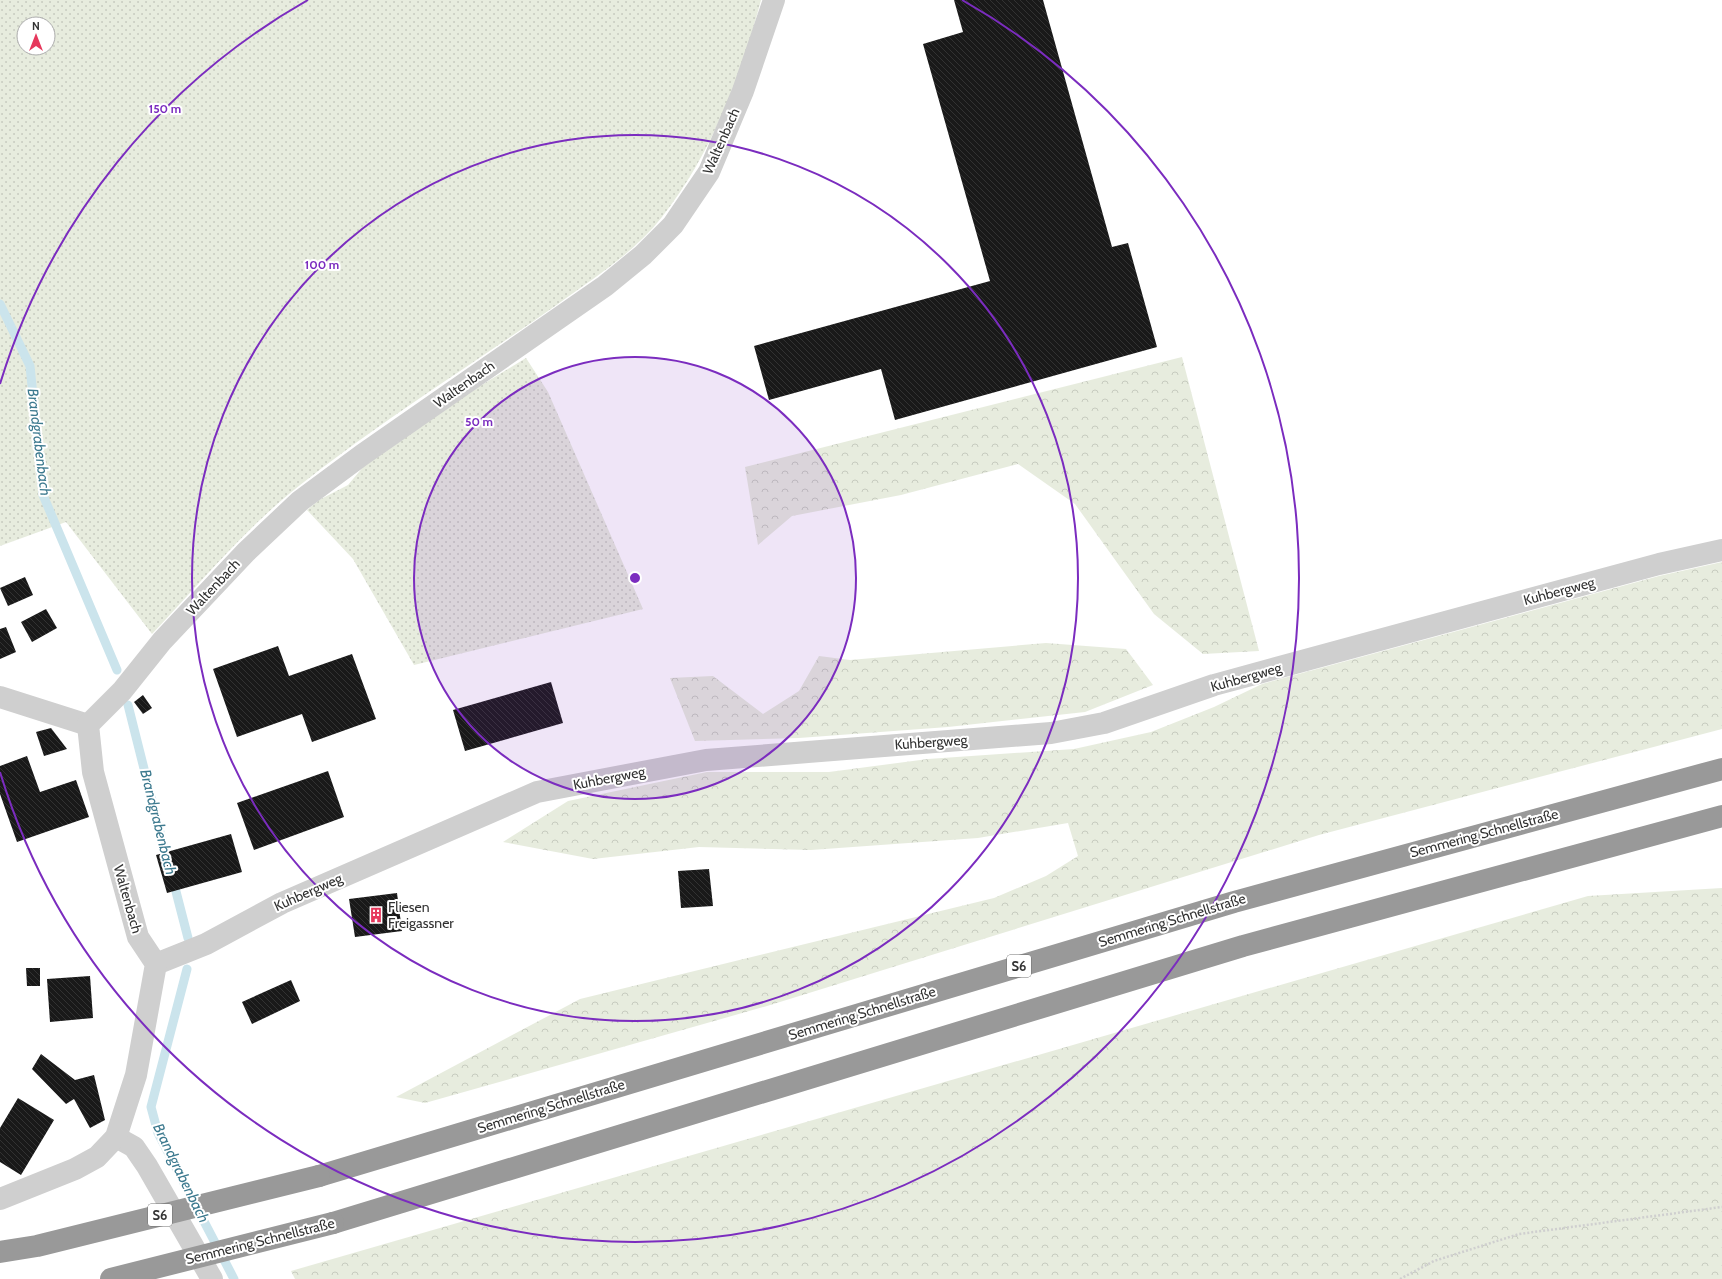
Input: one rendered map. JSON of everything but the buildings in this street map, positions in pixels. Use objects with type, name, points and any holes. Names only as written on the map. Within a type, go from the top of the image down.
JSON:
[{"type":"highway","name":"Semmering Schnellstraße","points":[[0,1252],[37,1246],[319,1176],[1234,902],[1722,768]]},
{"type":"highway","name":"Semmering Schnellstraße","points":[[111,1279],[333,1223],[1243,946],[1722,816]]},
{"type":"street","name":"Waltenbach","points":[[156,964],[138,937],[93,772],[88,725],[122,691],[162,641],[246,552],[300,501],[368,450],[605,286],[643,255],[673,225],[709,172],[743,91],[774,0]]},
{"type":"street","name":"Kuhbergweg","points":[[156,964],[206,944],[282,903],[537,792],[706,760],[1051,733],[1104,723],[1214,686],[1659,564],[1722,550]]},
{"type":"street","points":[[0,697],[88,725]]},
{"type":"street","points":[[0,1199],[75,1169],[97,1157],[116,1137],[136,1075],[156,964]]},
{"type":"street","points":[[116,1137],[134,1147],[147,1166],[212,1279]]},
{"type":"path","points":[[1400,1279],[1434,1261],[1519,1234],[1722,1207]]},
{"type":"green space","points":[[0,0],[761,0],[734,86],[710,141],[680,193],[651,230],[627,253],[600,274],[378,427],[329,462],[294,490],[272,509],[219,561],[152,634],[66,522],[0,546]]},
{"type":"green space","points":[[1182,357],[1259,651],[1203,654],[1154,614],[1075,504],[1018,464],[901,495],[792,516],[758,545],[745,467]]},
{"type":"green space","points":[[526,358],[548,392],[643,609],[414,665],[353,559],[307,510],[319,500],[348,485],[364,466],[470,392]]},
{"type":"green space","points":[[1722,562],[1722,729],[1319,835],[767,1006],[425,1103],[396,1097],[580,999],[994,898],[1046,876],[1078,856],[1068,823],[978,838],[811,850],[699,847],[593,859],[503,842],[568,801],[707,772],[829,772],[928,759],[1074,749],[1151,732],[1214,707],[1262,684],[1659,576]]},
{"type":"green space","points":[[1046,643],[1126,649],[1153,685],[1085,712],[948,727],[799,738],[695,741],[670,678],[713,676],[763,714],[799,691],[819,656],[850,660]]},
{"type":"green space","points":[[1722,888],[1722,1279],[295,1279],[291,1271],[1588,896]]},
{"type":"waterway","name":"Brandgrabenbach","points":[[0,304],[30,366],[43,495],[117,670]]},
{"type":"waterway","name":"Brandgrabenbach","points":[[128,705],[168,864]]},
{"type":"waterway","name":"Brandgrabenbach","points":[[173,880],[188,938]]},
{"type":"waterway","name":"Brandgrabenbach","points":[[187,969],[151,1107],[158,1133],[234,1279]]},
{"type":"place","name":"Fliesen Freigassner","points":[[376,915]]}]
